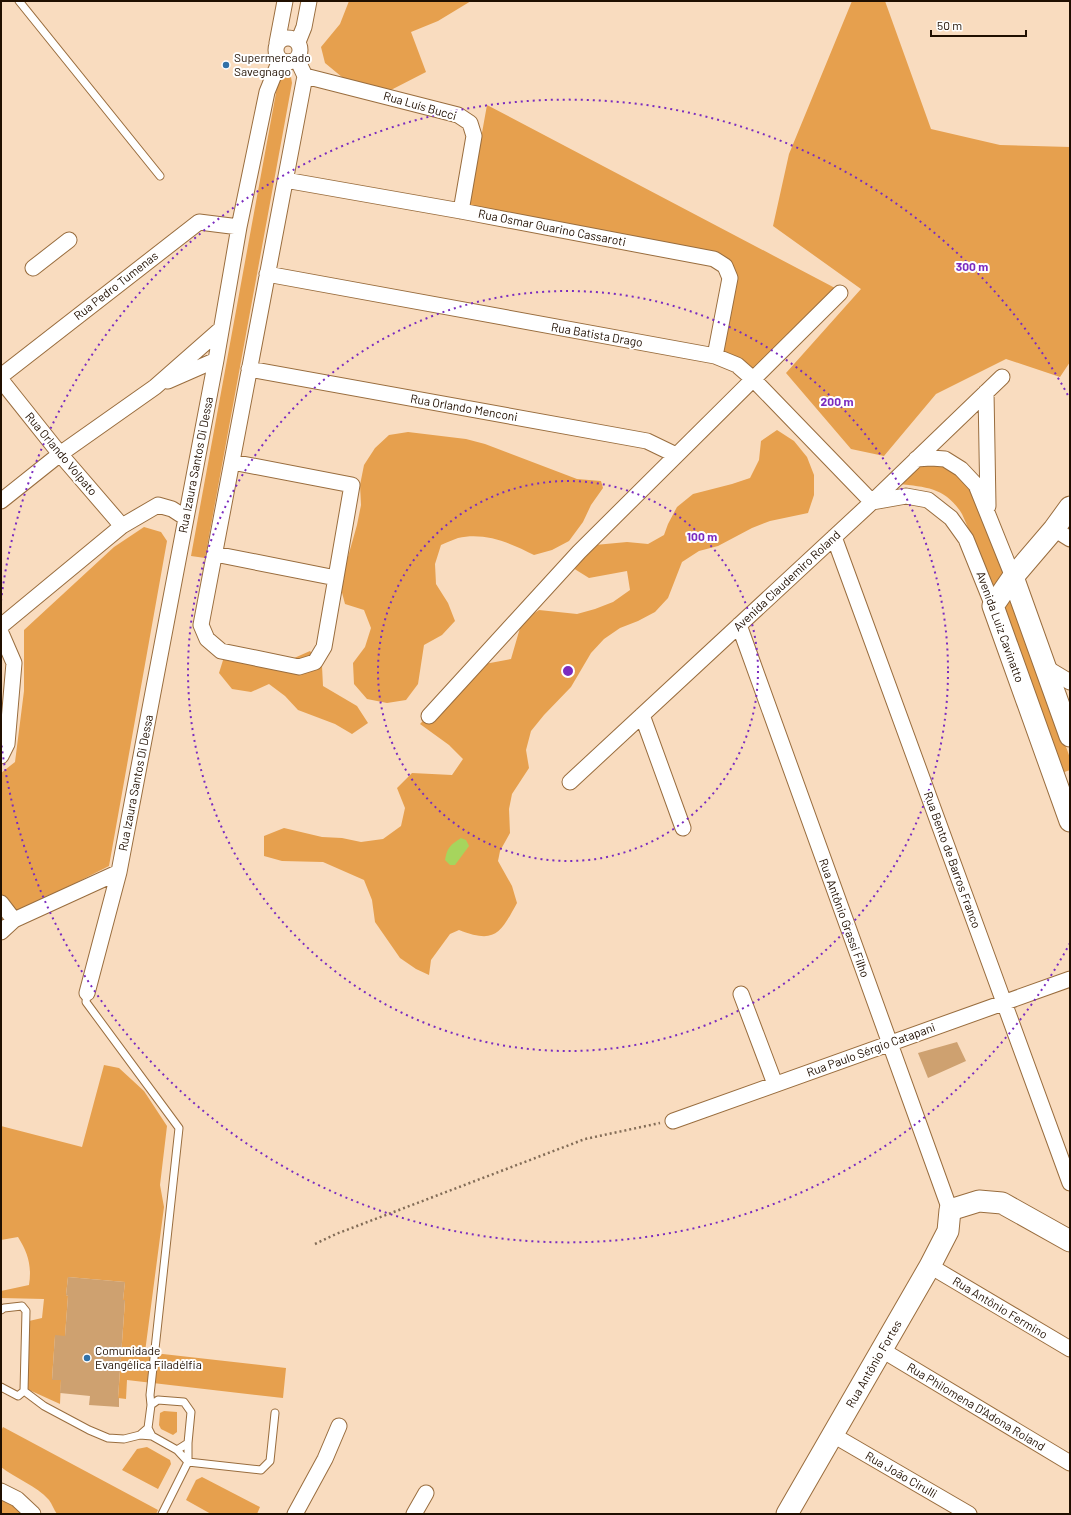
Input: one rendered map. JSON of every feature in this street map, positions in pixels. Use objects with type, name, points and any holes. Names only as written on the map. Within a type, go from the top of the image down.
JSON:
[{"type":"street","points":[[277,43],[287,37],[293,38],[298,42],[300,54],[297,59],[292,62],[286,62],[280,60],[276,55],[275,49],[285,1]]},
{"type":"street","points":[[298,42],[304,27],[309,1]]},
{"type":"street","points":[[232,462],[352,485],[324,647],[315,662],[299,667],[220,651],[206,639],[201,625],[284,180],[305,76],[297,59]]},
{"type":"street","name":"Rua Izaura Santos Di Dessa","points":[[87,993],[119,872],[216,360],[239,226],[267,92],[280,60]]},
{"type":"street","name":"Rua Luís Bucci","points":[[305,76],[458,115],[470,124],[474,136],[461,211]]},
{"type":"street","name":"Rua Osmar Guarino Cassaroti","points":[[284,180],[461,211],[714,260],[725,266],[730,278],[714,356]]},
{"type":"street","name":"Rua Pedro Tumenas","points":[[1,376],[199,222],[239,226]]},
{"type":"street","points":[[33,268],[69,240]]},
{"type":"street","name":"Rua Batista Drago","points":[[267,274],[714,356],[737,365],[753,379],[872,502]]},
{"type":"street","points":[[429,716],[579,552],[840,293]]},
{"type":"street","points":[[1,501],[60,454],[155,387],[221,329]]},
{"type":"street","points":[[155,387],[216,360]]},
{"type":"street","name":"Rua Orlando Menconi","points":[[249,368],[647,441],[676,455]]},
{"type":"street","name":"Avenida Claudemiro Roland","points":[[570,782],[872,502],[1002,377]]},
{"type":"street","name":"Rua Orlando Volpato","points":[[1,380],[60,454],[122,526]]},
{"type":"street","points":[[986,392],[988,515]]},
{"type":"street","points":[[916,459],[945,459],[961,469],[976,485],[1013,577],[1070,736]]},
{"type":"street","name":"Avenida Luiz Cavinatto","points":[[872,502],[906,496],[928,500],[951,518],[966,539],[1063,782],[1070,821]]},
{"type":"street","points":[[1,626],[122,526],[158,505],[172,509],[186,518]]},
{"type":"street","points":[[993,606],[1013,577],[1062,534],[1070,506]]},
{"type":"street","name":"Rua Bento de Barros Franco","points":[[834,537],[1070,1183]]},
{"type":"street","points":[[215,554],[336,578]]},
{"type":"street","name":"Rua Antônio Grassi Filho","points":[[739,625],[950,1210]]},
{"type":"street","points":[[1,633],[14,663],[7,744],[1,756]]},
{"type":"street","points":[[1045,667],[1070,682]]},
{"type":"street","points":[[642,715],[683,828]]},
{"type":"street","points":[[1,932],[14,920],[119,872]]},
{"type":"street","points":[[1,903],[14,920]]},
{"type":"street","name":"Rua Paulo Sérgio Catapani","points":[[673,1121],[1070,979]]},
{"type":"street","points":[[741,994],[775,1084]]},
{"type":"street","points":[[950,1210],[979,1201],[1002,1203],[1070,1241]]},
{"type":"street","name":"Rua Antônio Fortes","points":[[787,1514],[930,1266],[948,1231],[950,1210]]},
{"type":"street","name":"Rua Antônio Fermino","points":[[930,1266],[1070,1349]]},
{"type":"street","name":"Rua Philomena D'Adona Roland","points":[[882,1350],[1070,1463]]},
{"type":"street","points":[[295,1514],[326,1459],[339,1426]]},
{"type":"street","name":"Rua João Cirulli","points":[[833,1435],[969,1514]]},
{"type":"street","points":[[1,1491],[18,1499],[33,1514]]},
{"type":"street","points":[[414,1514],[426,1493]]},
{"type":"lane","points":[[19,1],[160,176]]},
{"type":"lane","points":[[87,993],[86,1002],[179,1128],[150,1395],[151,1405],[148,1428],[152,1436]]},
{"type":"lane","points":[[1,1310],[4,1308],[22,1306],[26,1311],[24,1391],[18,1396],[1,1387]]},
{"type":"lane","points":[[24,1391],[44,1406],[89,1430],[108,1438],[124,1439],[140,1435],[152,1436],[177,1450],[188,1462],[261,1470],[270,1461],[275,1413]]},
{"type":"lane","points":[[150,1395],[158,1400],[184,1402],[191,1412],[188,1462],[162,1514]]},
{"type":"lane","points":[[151,1405],[158,1400]]},
{"type":"lane","points":[[140,1435],[148,1428]]},
{"type":"lane","points":[[177,1450],[188,1443]]},
{"type":"path","points":[[315,1244],[336,1234],[585,1139],[673,1121]]},
{"type":"shaded area","points":[[349,1],[471,1],[438,21],[411,32],[426,72],[389,91],[348,82],[325,63],[321,47],[340,24]]},
{"type":"shaded area","points":[[852,1],[885,1],[931,129],[1000,145],[1070,147],[1070,362],[1060,377],[1006,359],[936,394],[884,456],[851,449],[786,373],[861,289],[773,226],[789,154]]},
{"type":"shaded area","points":[[282,76],[291,77],[292,83],[205,558],[191,556],[278,82]]},
{"type":"shaded area","points":[[487,105],[835,288],[754,373],[723,350],[736,275],[731,262],[721,256],[469,205]]},
{"type":"shaded area","points":[[777,430],[794,441],[807,457],[814,475],[814,495],[808,513],[770,521],[752,528],[718,546],[699,551],[682,562],[668,598],[655,612],[620,628],[604,639],[591,653],[571,687],[531,731],[526,750],[529,768],[512,794],[509,809],[510,833],[500,851],[498,861],[512,886],[517,903],[501,929],[489,936],[471,934],[459,930],[450,934],[431,960],[429,975],[416,969],[400,958],[375,922],[372,900],[364,880],[323,862],[282,861],[264,856],[264,836],[284,828],[322,837],[342,838],[361,842],[383,839],[401,826],[405,808],[397,788],[412,773],[452,775],[463,759],[449,745],[420,724],[474,666],[511,659],[522,621],[539,610],[577,614],[613,602],[630,590],[627,571],[589,578],[573,568],[595,545],[627,542],[648,544],[664,535],[677,507],[693,494],[750,478],[759,460],[761,441]]},
{"type":"shaded area","points":[[408,432],[466,439],[485,444],[577,479],[601,481],[603,488],[591,505],[583,522],[569,541],[552,550],[534,555],[516,546],[498,540],[478,536],[458,538],[441,545],[435,564],[436,584],[448,603],[455,621],[442,635],[424,645],[418,684],[406,700],[387,703],[367,699],[354,684],[353,663],[365,647],[371,628],[364,610],[345,604],[340,585],[357,525],[361,505],[360,485],[364,465],[375,448],[389,435]]},
{"type":"shaded area","points":[[944,463],[965,481],[975,498],[1004,574],[995,589],[962,514],[956,505],[935,490],[899,484],[918,465]]},
{"type":"shaded area","points":[[144,527],[161,532],[167,541],[109,866],[16,913],[1,894],[1,773],[15,762],[24,691],[24,630],[114,547]]},
{"type":"shaded area","points":[[1010,589],[1070,758],[1070,770],[1059,774],[999,606]]},
{"type":"shaded area","points":[[310,651],[322,666],[323,686],[357,706],[368,723],[352,734],[335,724],[298,710],[285,696],[269,684],[251,692],[232,689],[219,673],[224,657],[292,659]]},
{"type":"shaded area","points":[[461,838],[466,840],[469,846],[455,865],[450,865],[445,860],[447,852],[452,845]]},
{"type":"shaded area","points":[[104,1065],[119,1068],[144,1091],[167,1126],[160,1185],[164,1207],[145,1352],[286,1368],[283,1398],[127,1380],[126,1399],[118,1398],[125,1282],[68,1277],[65,1336],[55,1336],[52,1379],[61,1380],[60,1404],[27,1389],[29,1321],[42,1318],[44,1299],[1,1298],[1,1291],[29,1285],[30,1272],[27,1254],[18,1237],[1,1240],[1,1126],[82,1147]]},
{"type":"shaded area","points":[[164,1411],[177,1412],[177,1432],[173,1435],[161,1429],[159,1425],[160,1413]]},
{"type":"shaded area","points":[[3,1427],[158,1510],[156,1514],[57,1514],[49,1500],[44,1495],[1,1467],[1,1431]]},
{"type":"shaded area","points":[[147,1447],[170,1460],[171,1464],[158,1489],[122,1470],[137,1449]]},
{"type":"shaded area","points":[[202,1477],[260,1507],[257,1514],[211,1514],[186,1500],[196,1480]]},
{"type":"shaded area","points":[[1,1497],[28,1514],[1,1514]]},
{"type":"building","points":[[957,1042],[966,1061],[928,1078],[918,1053]]},
{"type":"building","name":"Comunidade Evangélica Filadélfia","points":[[68,1277],[125,1282],[118,1398],[119,1407],[89,1405],[90,1396],[60,1393],[61,1380],[52,1380],[55,1335],[65,1336]]},
{"type":"place","name":"Supermercado Savegnago","points":[[226,65]]},
{"type":"place","name":"Comunidade Evangélica Filadélfia","points":[[87,1358]]}]
